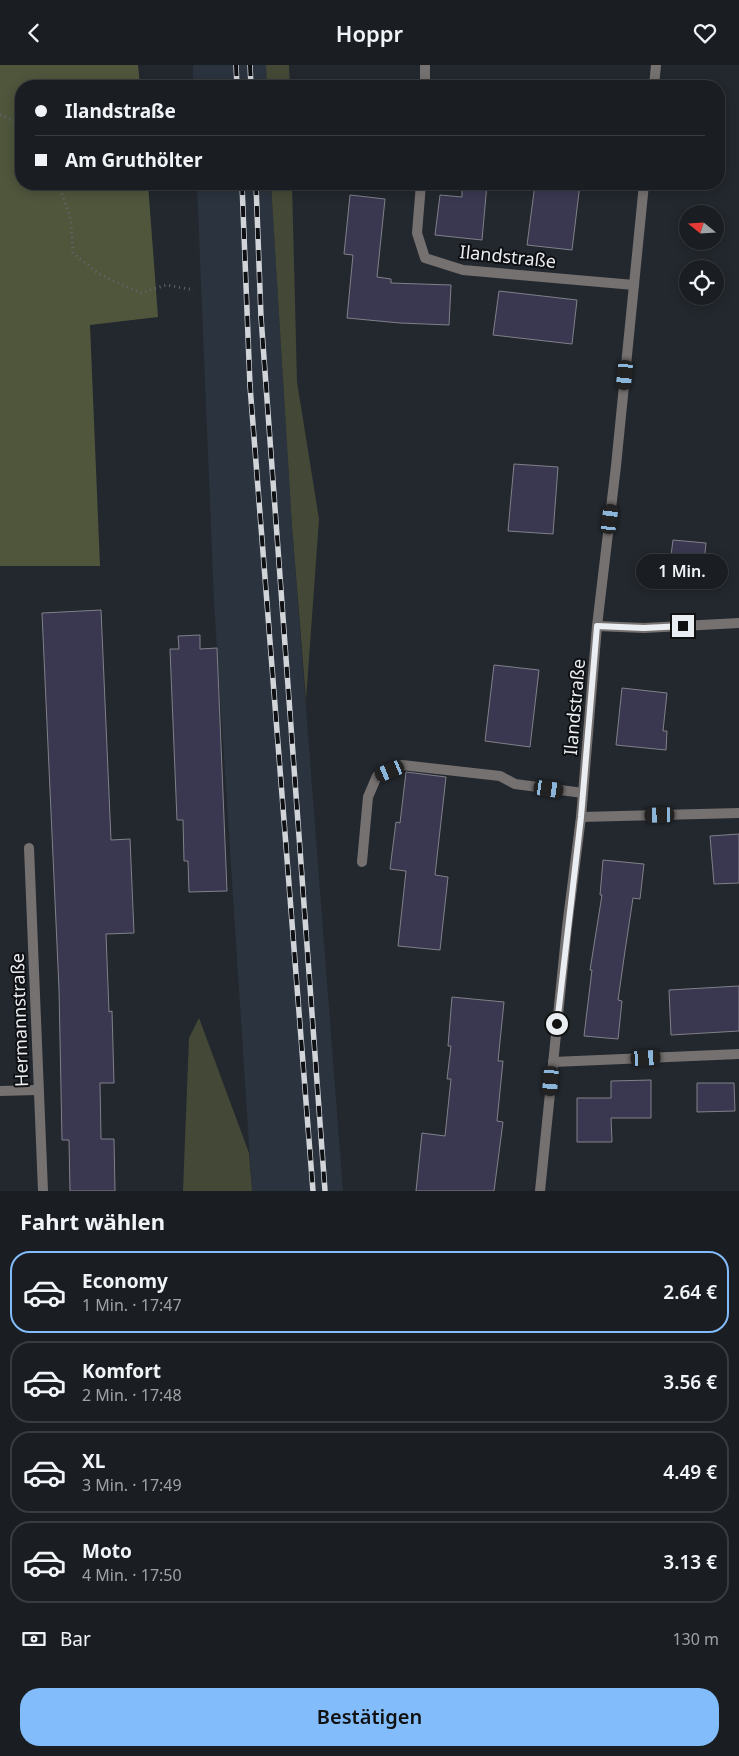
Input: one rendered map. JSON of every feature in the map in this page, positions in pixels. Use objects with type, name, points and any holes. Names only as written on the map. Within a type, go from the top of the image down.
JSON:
[{"type":"street","points":[[425,65],[425,80]]},
{"type":"street","points":[[655,80],[656,65]]},
{"type":"street","name":"Ilandstraße","points":[[421,190],[417,233],[425,257],[462,270],[634,285]]},
{"type":"street","name":"Ilandstraße","points":[[540,1191],[581,817],[597,626],[643,190]]},
{"type":"street","points":[[597,626],[644,628],[739,623]]},
{"type":"street","points":[[362,862],[368,797],[377,776],[402,765],[500,776],[515,784],[583,793]]},
{"type":"street","points":[[581,817],[739,813]]},
{"type":"street","name":"Hermannstraße","points":[[28,847],[43,1191]]},
{"type":"street","points":[[553,1062],[739,1054]]},
{"type":"street","points":[[0,1091],[38,1090]]},
{"type":"path","points":[[0,115],[15,122]]},
{"type":"path","points":[[61,190],[71,221],[72,253],[99,274],[141,293],[166,285],[194,290]]},
{"type":"shaded area","points":[[193,65],[266,65],[267,80],[193,80]]},
{"type":"shaded area","points":[[197,190],[271,190],[292,525],[343,1191],[252,1191],[214,602]]},
{"type":"green space","points":[[0,65],[138,65],[139,80],[15,80],[15,190],[148,190],[158,317],[90,325],[100,566],[0,566]]},
{"type":"green space","points":[[266,65],[289,65],[290,80],[267,80]]},
{"type":"green space","points":[[271,190],[292,190],[297,382],[319,519],[306,700],[292,525]]},
{"type":"green space","points":[[199,1018],[249,1153],[252,1191],[183,1191],[189,1038]]},
{"type":"building","points":[[462,190],[486,190],[482,240],[435,235],[440,195],[462,197]]},
{"type":"building","points":[[534,190],[579,190],[572,250],[527,245]]},
{"type":"building","points":[[350,195],[385,199],[377,277],[391,279],[391,283],[451,285],[449,325],[347,318],[353,255],[344,254]]},
{"type":"building","points":[[499,291],[577,300],[572,344],[493,335]]},
{"type":"building","points":[[514,464],[558,467],[553,534],[508,531]]},
{"type":"building","points":[[673,540],[706,543],[702,583],[668,579]]},
{"type":"building","points":[[101,610],[111,840],[130,839],[134,933],[106,934],[109,1012],[112,1011],[114,1083],[100,1083],[101,1139],[114,1139],[115,1191],[70,1191],[69,1140],[62,1140],[59,989],[42,613]]},
{"type":"building","points":[[200,635],[200,649],[217,648],[227,891],[189,892],[188,861],[184,861],[183,820],[177,820],[170,649],[179,649],[178,636]]},
{"type":"building","points":[[494,665],[539,670],[530,747],[485,741]]},
{"type":"building","points":[[622,688],[667,693],[663,731],[667,731],[666,750],[616,745]]},
{"type":"building","points":[[406,772],[446,777],[435,875],[448,877],[440,950],[398,946],[406,871],[390,869],[396,822],[400,823]]},
{"type":"building","points":[[739,834],[739,883],[714,884],[710,836]]},
{"type":"building","points":[[603,860],[644,864],[640,899],[633,898],[625,951],[618,1000],[622,1001],[618,1039],[584,1036],[592,970],[590,970],[602,895],[600,895]]},
{"type":"building","points":[[739,986],[739,1031],[671,1035],[669,990]]},
{"type":"building","points":[[452,997],[504,1002],[498,1061],[503,1061],[497,1121],[503,1122],[494,1191],[416,1191],[422,1133],[445,1136],[451,1079],[447,1079],[451,1046],[448,1046]]},
{"type":"building","points":[[651,1080],[651,1118],[611,1118],[612,1142],[577,1142],[577,1098],[611,1098],[611,1081]]},
{"type":"building","points":[[697,1083],[734,1083],[735,1111],[697,1112]]},
{"type":"railway","points":[[236,65],[237,80]]},
{"type":"railway","points":[[250,65],[251,80]]},
{"type":"railway","points":[[242,190],[250,386],[313,1191]]},
{"type":"railway","points":[[256,190],[261,317],[325,1191]]},
{"type":"route","points":[[557,1024],[581,817],[597,626],[644,628],[683,626]]}]
